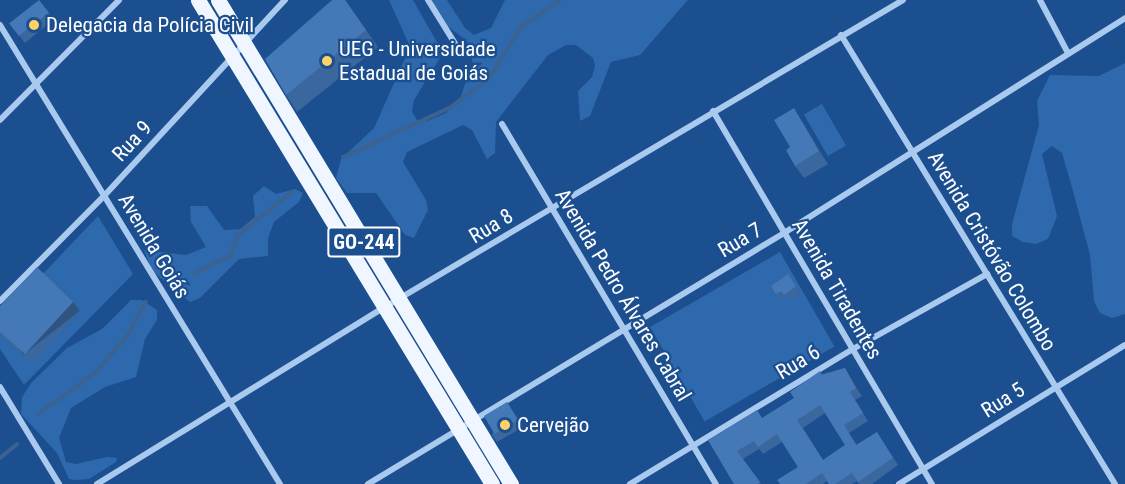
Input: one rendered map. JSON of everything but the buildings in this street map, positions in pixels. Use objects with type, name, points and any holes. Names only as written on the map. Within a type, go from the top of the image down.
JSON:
[{"type":"main road","name":"GO-244","points":[[198,0],[492,484]]},
{"type":"main road","name":"GO-244","points":[[218,0],[511,484]]},
{"type":"main road","points":[[304,175],[318,165]]},
{"type":"street","points":[[0,120],[119,0]]},
{"type":"street","name":"Rua 9","points":[[0,301],[104,196],[285,0]]},
{"type":"street","points":[[428,0],[459,50]]},
{"type":"street","name":"Rua 8","points":[[97,484],[385,307],[903,0]]},
{"type":"street","points":[[1040,0],[1068,53]]},
{"type":"street","name":"Rua 7","points":[[368,484],[784,233],[911,150],[1125,18]]},
{"type":"street","name":"Avenida Goiás","points":[[0,25],[280,484]]},
{"type":"street","name":"Avenida Cristóvão Colombo","points":[[842,35],[1115,484]]},
{"type":"street","name":"Avenida Tiradentes","points":[[713,111],[932,484]]},
{"type":"street","name":"Avenida Pedro Álvares Cabral","points":[[502,123],[716,484]]},
{"type":"street","name":"Rua 6","points":[[630,484],[853,349],[987,274]]},
{"type":"street","name":"Rua 5","points":[[899,484],[1125,345]]},
{"type":"street","points":[[0,387],[59,484]]},
{"type":"shaded area","points":[[389,0],[413,0],[443,53],[414,100],[412,112],[417,120],[427,121],[446,113],[460,99],[467,78],[475,71],[467,41],[433,15],[432,0],[447,0],[465,28],[474,35],[491,28],[505,0],[688,0],[640,55],[611,62],[590,116],[580,121],[578,91],[592,77],[595,66],[593,58],[576,45],[566,45],[548,55],[496,122],[495,153],[487,159],[472,130],[463,125],[407,152],[403,162],[426,200],[428,210],[414,238],[405,235],[376,193],[347,193],[336,178],[341,159],[374,128],[408,52],[408,42]]},
{"type":"shaded area","points":[[1125,63],[1125,314],[1112,318],[1100,313],[1094,301],[1090,255],[1073,191],[1062,153],[1052,146],[1042,154],[1057,216],[1048,239],[1036,244],[1023,242],[1012,236],[1012,224],[1039,125],[1037,101],[1050,75],[1099,76]]},
{"type":"shaded area","points":[[822,104],[846,146],[828,156],[804,114]]},
{"type":"shaded area","points":[[264,186],[276,194],[295,189],[303,193],[299,202],[274,222],[268,238],[268,256],[239,259],[200,298],[190,302],[152,271],[144,250],[186,255],[206,247],[191,222],[190,206],[207,206],[224,230],[240,229],[255,217],[253,196]]},
{"type":"shaded area","points":[[98,216],[133,274],[24,385],[0,349],[0,319]]},
{"type":"shaded area","points":[[780,252],[834,346],[705,421],[650,327]]},
{"type":"shaded area","points":[[131,300],[142,300],[157,310],[157,320],[145,339],[136,377],[105,387],[71,408],[59,438],[66,462],[76,464],[107,457],[117,458],[116,462],[89,479],[69,479],[57,453],[21,414],[22,397],[31,383],[67,348],[102,329]]},
{"type":"waterway","points":[[343,157],[451,107],[490,77],[521,27],[560,0]]},
{"type":"waterway","points":[[195,273],[230,256],[238,235],[293,191]]},
{"type":"waterway","points":[[38,414],[96,372],[127,336],[146,302]]},
{"type":"waterway","points":[[0,458],[17,444]]},
{"type":"place","name":"Delegacia da Polícia Civil","points":[[34,25]]},
{"type":"place","name":"UEG - Universidade Estadual de Goiás","points":[[327,61]]},
{"type":"place","name":"Cervejão","points":[[505,425]]}]
